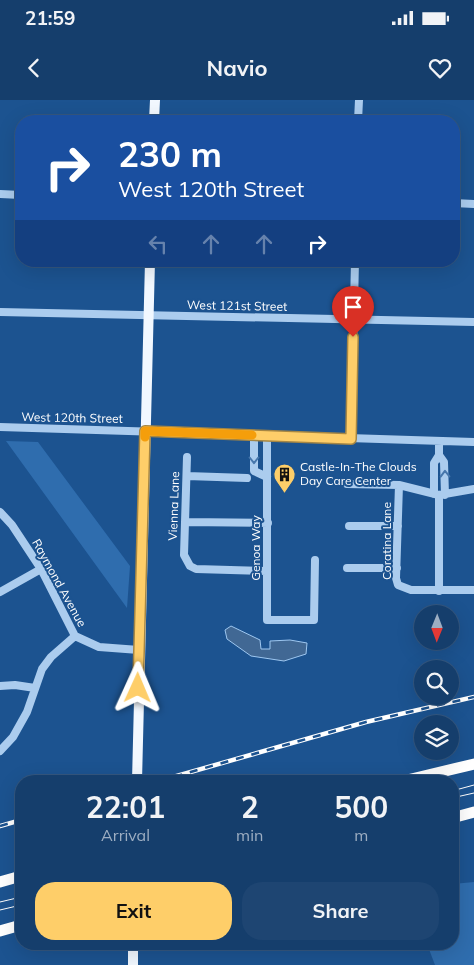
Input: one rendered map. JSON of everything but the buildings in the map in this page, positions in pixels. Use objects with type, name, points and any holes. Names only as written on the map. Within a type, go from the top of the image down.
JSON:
[{"type":"highway","points":[[428,775],[474,764]]},
{"type":"highway","points":[[459,816],[474,812]]},
{"type":"highway","points":[[0,882],[15,878]]},
{"type":"highway","points":[[0,931],[15,927]]},
{"type":"main road","points":[[154,115],[155,100]]},
{"type":"main road","points":[[137,775],[150,267]]},
{"type":"main road","points":[[133,965],[134,950]]},
{"type":"street","points":[[358,115],[359,100]]},
{"type":"street","points":[[0,194],[15,195]]},
{"type":"street","points":[[460,203],[474,204]]},
{"type":"street","points":[[351,439],[355,267]]},
{"type":"street","name":"West 121st Street","points":[[0,312],[474,322]]},
{"type":"street","name":"West 120th Street","points":[[0,427],[474,442]]},
{"type":"street","points":[[254,435],[254,470],[267,477]]},
{"type":"street","name":"Genoa Way","points":[[267,436],[267,620],[314,620],[315,560]]},
{"type":"street","points":[[439,441],[438,455],[444,462],[439,494],[439,591],[474,590]]},
{"type":"street","name":"Vienna Lane","points":[[187,457],[184,555],[190,566],[196,569],[268,571]]},
{"type":"street","points":[[187,476],[247,478]]},
{"type":"street","points":[[347,484],[399,485],[439,494],[474,489]]},
{"type":"street","name":"Coratina Lane","points":[[399,485],[398,585],[402,588],[439,591]]},
{"type":"street","name":"Raymond Avenue","points":[[0,512],[12,525],[41,569],[75,636],[99,647],[139,650]]},
{"type":"street","points":[[185,522],[268,523]]},
{"type":"street","points":[[349,526],[398,526]]},
{"type":"street","points":[[347,568],[397,568]]},
{"type":"street","points":[[0,592],[41,569]]},
{"type":"street","points":[[0,751],[21,724],[42,669],[51,657],[75,636]]},
{"type":"street","points":[[0,686],[15,685],[35,688]]},
{"type":"shaded area","points":[[6,441],[38,442],[130,566],[127,608]]},
{"type":"shaded area","points":[[231,626],[260,640],[261,649],[270,649],[270,641],[290,640],[307,643],[306,654],[284,661],[251,656],[227,639],[225,630]]},
{"type":"shaded area","points":[[474,882],[474,965],[435,965],[429,950],[459,950],[459,883]]},
{"type":"tram line","points":[[459,789],[474,785]]},
{"type":"tram line","points":[[459,796],[474,793]]},
{"type":"tram line","points":[[0,902],[15,898]]},
{"type":"tram line","points":[[0,910],[15,906]]},
{"type":"railway","points":[[180,775],[366,722],[474,697]]},
{"type":"railway","points":[[0,826],[15,822]]},
{"type":"slow traffic","points":[[145,437],[145,431],[252,435]]},
{"type":"place","name":"Castle-In-The Clouds Day Care Center","points":[[284,493]]},
{"type":"route","points":[[138,688],[145,431],[351,439],[353,337]]}]
